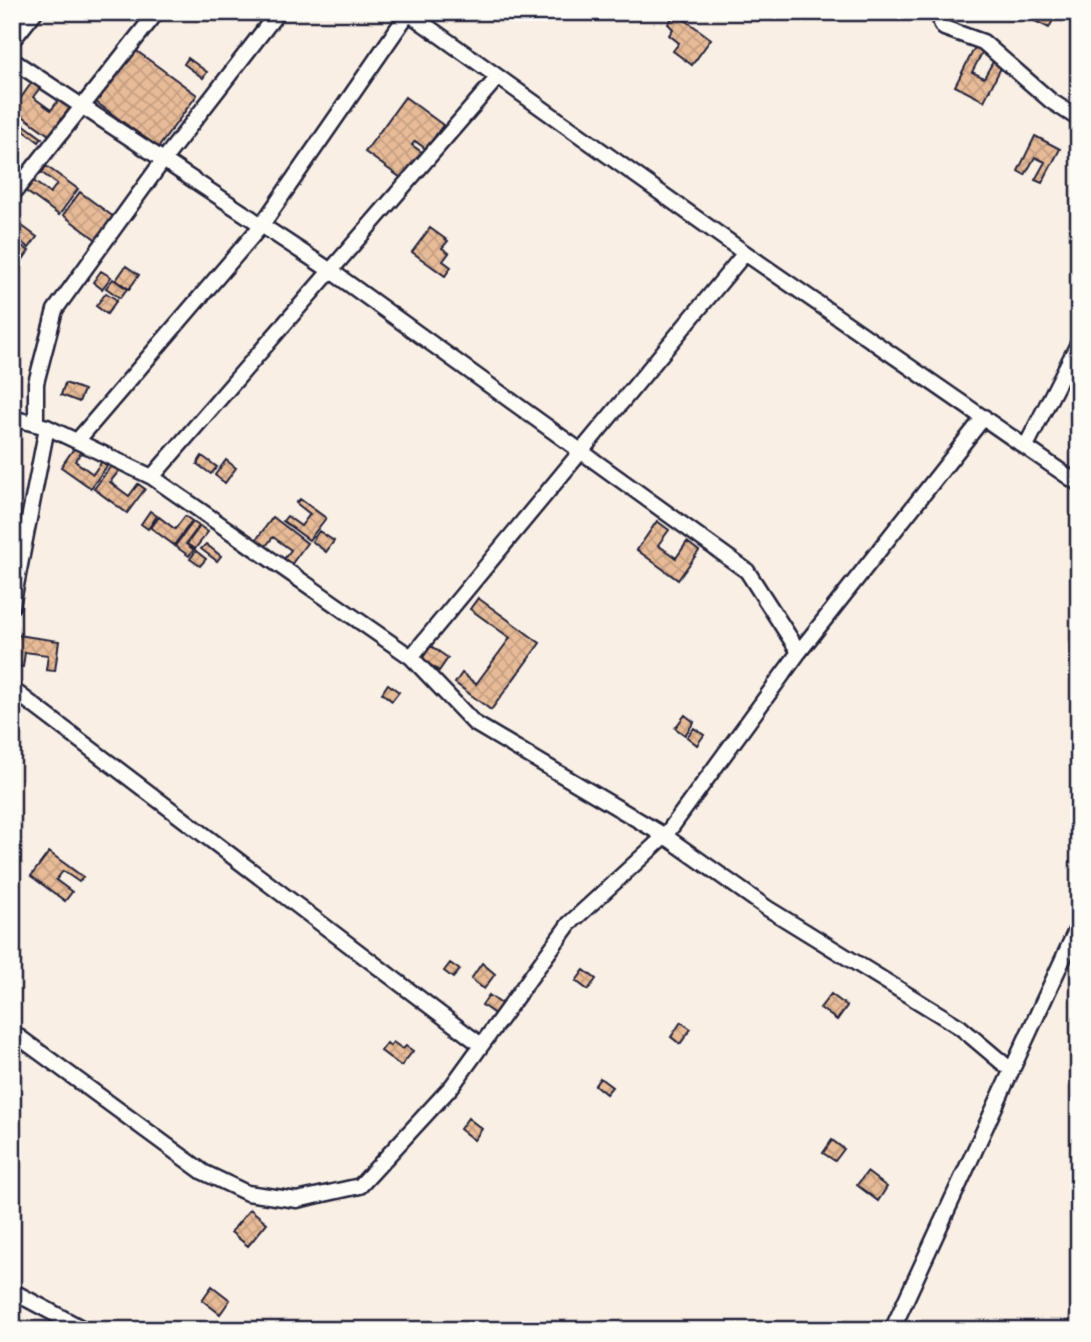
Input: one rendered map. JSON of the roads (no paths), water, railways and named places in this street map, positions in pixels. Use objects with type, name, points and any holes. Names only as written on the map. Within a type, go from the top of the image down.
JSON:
[{"type":"street","points":[[12,41],[35,12]]},
{"type":"street","points":[[12,195],[157,12]]},
{"type":"street","points":[[12,606],[41,425],[36,383],[55,310],[162,162],[278,12]]},
{"type":"street","points":[[77,442],[261,226],[408,12],[745,253],[1079,484]]},
{"type":"street","points":[[943,12],[944,28],[983,42],[1051,101],[1079,119]]},
{"type":"street","points":[[12,60],[162,162],[331,271],[747,571],[800,652]]},
{"type":"street","points":[[152,477],[498,77]]},
{"type":"street","points":[[411,657],[745,253]]},
{"type":"street","points":[[1026,446],[1079,342]]},
{"type":"street","points":[[12,1032],[203,1171],[247,1193],[297,1200],[360,1186],[452,1086],[569,924],[665,835],[800,652],[984,417]]},
{"type":"street","points":[[12,418],[41,425],[152,477],[411,657],[474,723],[665,835],[767,908],[960,1027],[1011,1070]]},
{"type":"street","points":[[12,689],[481,1045]]},
{"type":"street","points":[[892,1330],[1079,923]]},
{"type":"street","points":[[12,1291],[85,1330]]}]
